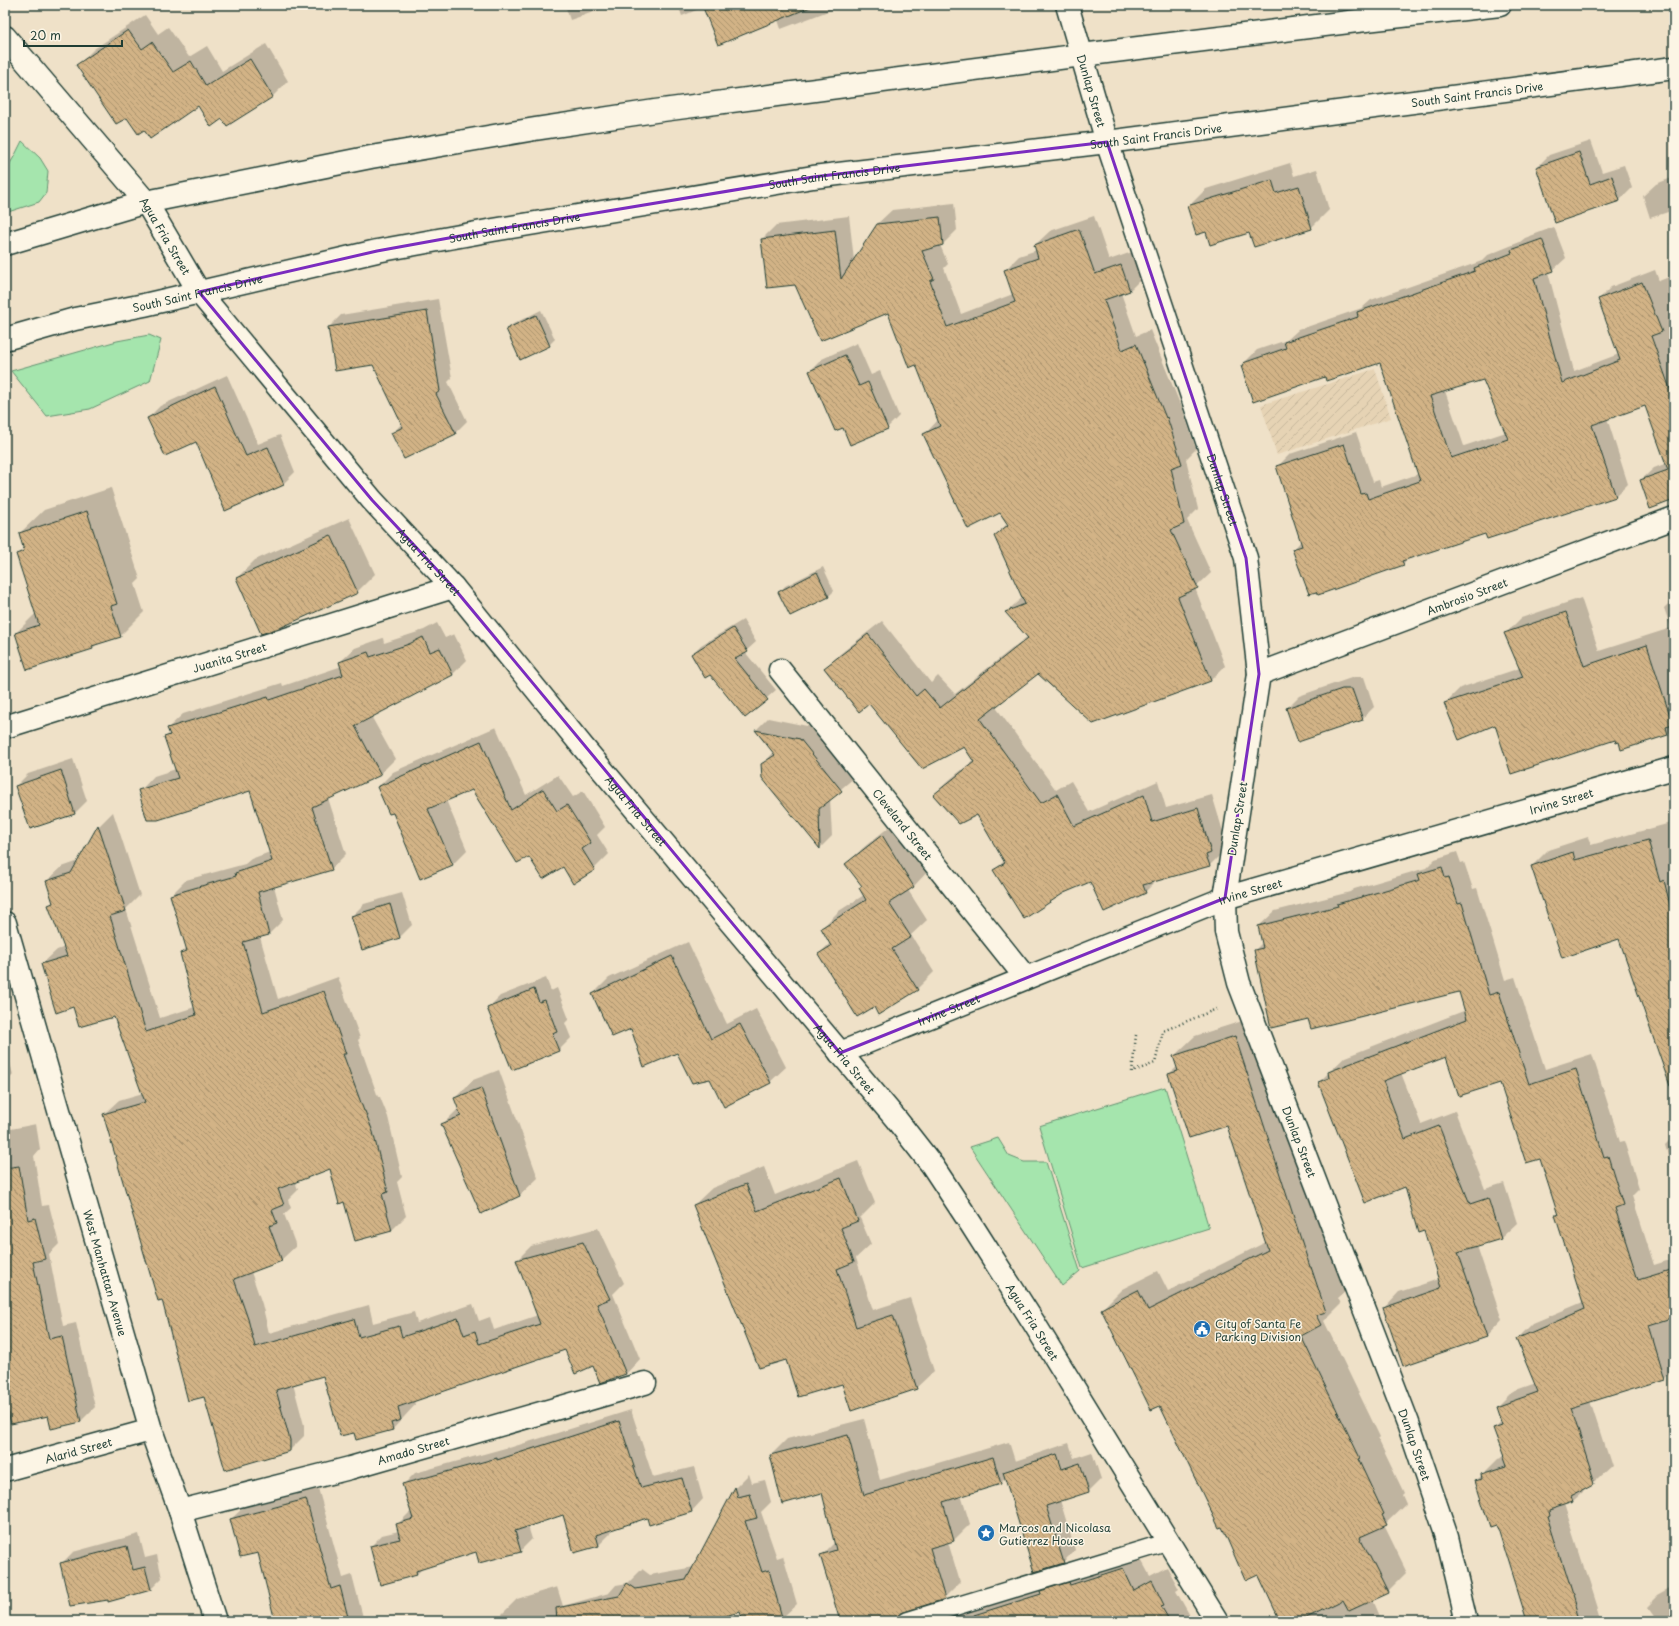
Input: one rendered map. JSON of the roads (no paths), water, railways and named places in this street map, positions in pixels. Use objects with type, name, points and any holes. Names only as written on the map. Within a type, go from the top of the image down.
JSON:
[{"type":"main road","name":"Dunlap Street","points":[[1067,5],[1107,142],[1246,558],[1259,674],[1225,898],[1226,932],[1239,983],[1408,1424],[1447,1537],[1468,1621]]},
{"type":"main road","points":[[5,244],[146,202],[372,157],[535,128],[1082,55],[1500,5]]},
{"type":"main road","name":"Agua Fria Street","points":[[5,37],[146,202],[199,292],[372,500],[453,587],[583,747],[932,1165],[1034,1323],[1217,1621]]},
{"type":"main road","name":"South Saint Francis Drive","points":[[5,339],[75,319],[144,306],[377,251],[493,230],[813,177],[1107,142],[1674,68]]},
{"type":"main road","name":"Ambrosio Street","points":[[1259,674],[1674,518]]},
{"type":"main road","name":"Juanita Street","points":[[5,726],[453,587]]},
{"type":"main road","name":"Cleveland Street","points":[[780,670],[1026,978]]},
{"type":"main road","name":"Irvine Street","points":[[840,1053],[1225,898],[1674,768]]},
{"type":"main road","name":"West Manhattan Avenue","points":[[5,923],[151,1430],[180,1511],[215,1621]]},
{"type":"main road","name":"Amado Street","points":[[180,1511],[350,1468],[645,1383]]},
{"type":"main road","name":"Alarid Street","points":[[5,1470],[151,1430]]},
{"type":"lane","points":[[907,1621],[1168,1542]]},
{"type":"place","name":"City of Santa Fe Parking Division","points":[[1202,1329]]},
{"type":"place","name":"Marcos and Nicolasa Gutierrez House","points":[[986,1533]]}]
